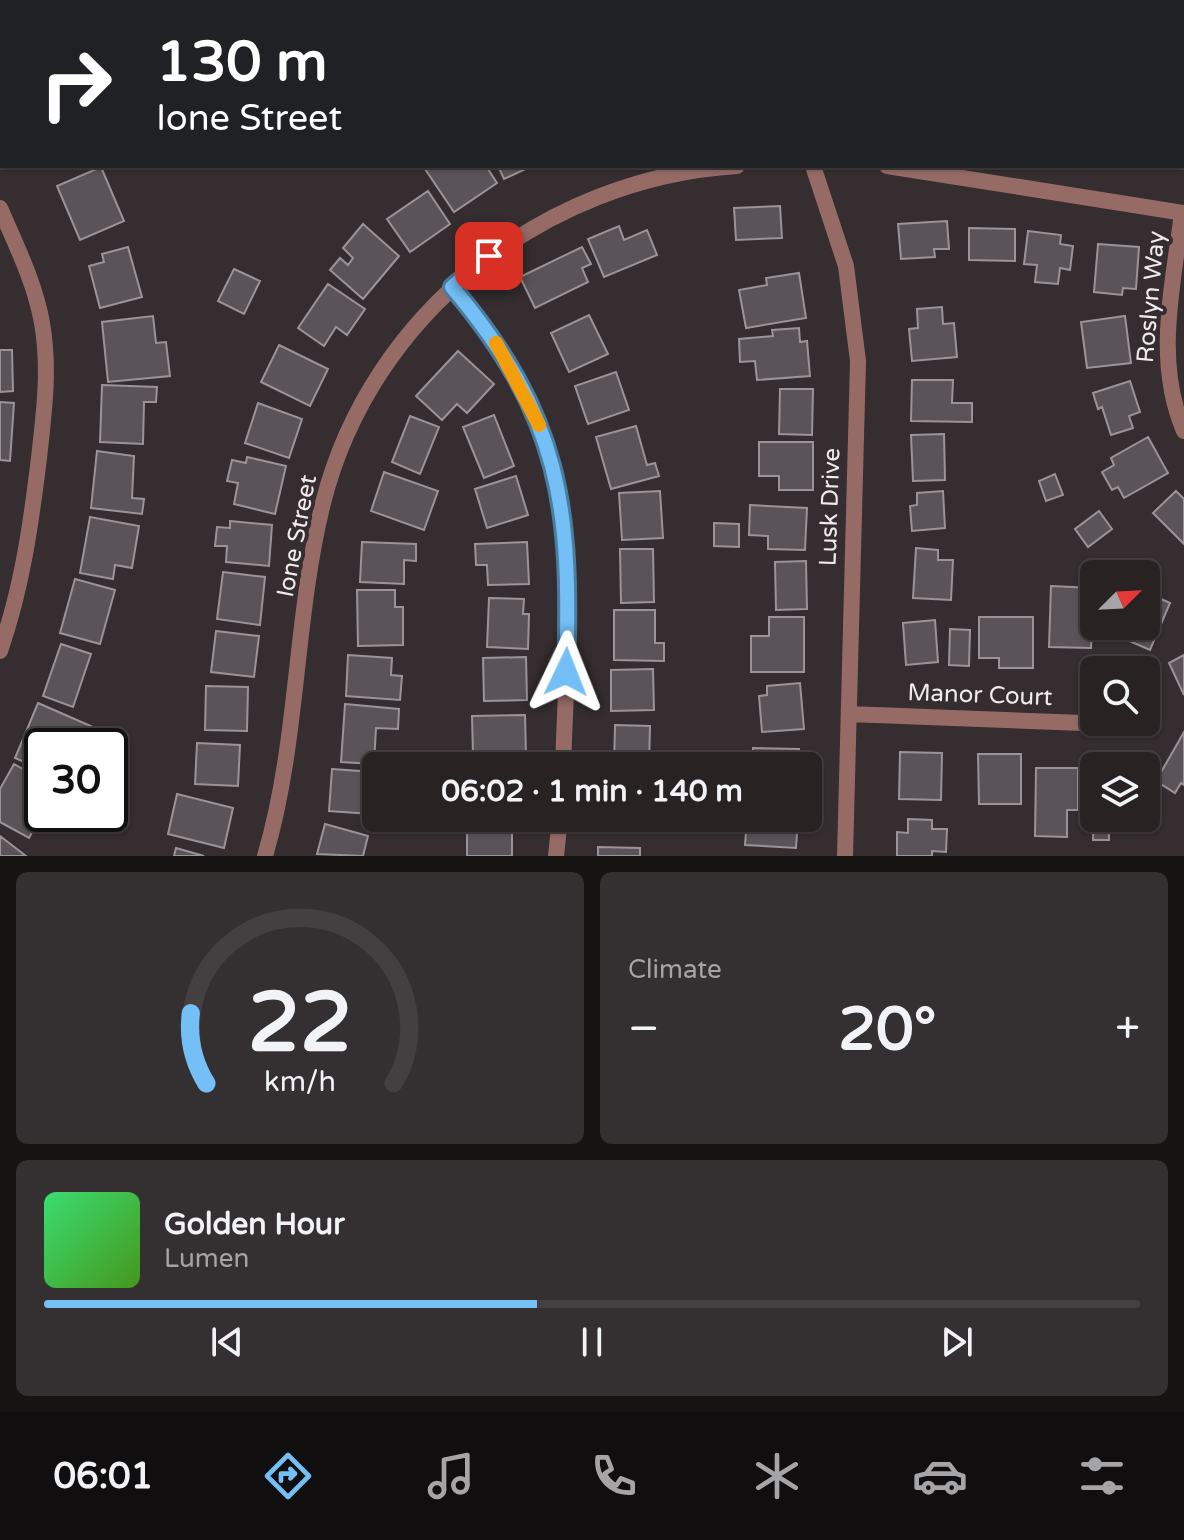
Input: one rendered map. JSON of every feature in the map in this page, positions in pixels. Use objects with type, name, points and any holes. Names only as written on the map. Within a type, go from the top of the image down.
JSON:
[{"type":"street","name":"Ione Street","points":[[265,856],[292,729],[314,547],[338,456],[382,371],[409,333],[452,287],[528,229],[570,207],[660,176],[722,168]]},
{"type":"street","name":"Lusk Drive","points":[[814,168],[846,266],[858,361],[845,856]]},
{"type":"street","points":[[900,168],[1183,213]]},
{"type":"street","points":[[0,208],[32,285],[46,360],[46,398],[30,532],[19,591],[0,651]]},
{"type":"street","name":"Roslyn Way","points":[[1183,213],[1166,345],[1168,378],[1184,431]]},
{"type":"street","points":[[452,287],[483,323],[530,401],[559,487],[570,578],[564,752]]},
{"type":"street","name":"Manor Court","points":[[849,714],[1080,723]]},
{"type":"street","points":[[556,856],[559,832]]},
{"type":"building","points":[[101,168],[124,221],[80,240],[57,186]]},
{"type":"building","points":[[424,168],[487,168],[497,183],[454,212]]},
{"type":"building","points":[[499,168],[528,168],[504,179]]},
{"type":"building","points":[[428,191],[450,224],[410,252],[387,219]]},
{"type":"building","points":[[780,206],[782,238],[736,240],[734,208]]},
{"type":"building","points":[[947,221],[949,249],[934,249],[935,257],[901,259],[898,224]]},
{"type":"building","points":[[363,224],[399,256],[363,299],[330,270],[340,258],[348,265],[353,258],[343,248]]},
{"type":"building","points":[[619,226],[624,240],[647,230],[657,255],[604,277],[588,239]]},
{"type":"building","points":[[969,228],[1015,229],[1015,261],[969,260]]},
{"type":"building","points":[[1028,231],[1061,235],[1060,244],[1073,246],[1070,270],[1060,268],[1058,284],[1035,282],[1037,265],[1024,264]]},
{"type":"building","points":[[1098,244],[1139,247],[1136,289],[1123,288],[1122,295],[1094,292]]},
{"type":"building","points":[[128,247],[142,297],[100,308],[89,266],[104,262],[102,254]]},
{"type":"building","points":[[582,247],[591,264],[582,268],[588,282],[535,308],[520,277]]},
{"type":"building","points":[[234,269],[260,281],[244,314],[218,301]]},
{"type":"building","points":[[799,273],[806,318],[746,328],[739,290],[767,285],[766,278]]},
{"type":"building","points":[[328,284],[365,309],[347,335],[336,327],[324,346],[298,328]]},
{"type":"building","points":[[942,307],[943,324],[954,323],[957,357],[912,361],[909,329],[918,328],[917,309]]},
{"type":"building","points":[[589,315],[608,354],[569,372],[551,333]]},
{"type":"building","points":[[153,316],[156,343],[166,342],[170,376],[108,382],[102,322]]},
{"type":"building","points":[[1125,316],[1131,363],[1087,368],[1081,322]]},
{"type":"building","points":[[799,328],[800,342],[807,341],[810,376],[757,380],[755,361],[740,362],[739,339],[773,336],[772,330]]},
{"type":"building","points":[[279,345],[328,369],[310,406],[261,382]]},
{"type":"building","points":[[0,350],[12,350],[13,391],[0,392]]},
{"type":"building","points":[[458,351],[494,384],[467,413],[457,404],[442,420],[416,396]]},
{"type":"building","points":[[616,372],[629,410],[588,424],[575,386]]},
{"type":"building","points":[[912,380],[953,380],[952,403],[972,403],[972,422],[911,421]]},
{"type":"building","points":[[1130,381],[1140,412],[1129,416],[1133,428],[1111,435],[1102,407],[1098,409],[1093,393]]},
{"type":"building","points":[[102,385],[157,387],[156,402],[144,402],[143,444],[100,442]]},
{"type":"building","points":[[780,389],[813,389],[812,435],[779,434]]},
{"type":"building","points":[[0,402],[14,403],[10,461],[0,460]]},
{"type":"building","points":[[258,403],[302,419],[289,458],[245,443]]},
{"type":"building","points":[[494,415],[514,466],[484,478],[463,427]]},
{"type":"building","points":[[410,416],[439,427],[420,474],[392,462]]},
{"type":"building","points":[[636,426],[647,465],[655,463],[659,476],[611,489],[596,437]]},
{"type":"building","points":[[944,434],[945,480],[913,481],[911,435]]},
{"type":"building","points":[[1148,437],[1168,473],[1124,498],[1118,487],[1112,490],[1102,472],[1114,465],[1111,458]]},
{"type":"building","points":[[759,442],[813,442],[813,490],[779,490],[779,476],[759,476]]},
{"type":"building","points":[[97,451],[134,456],[132,498],[144,499],[142,514],[91,508]]},
{"type":"building","points":[[247,457],[286,466],[275,514],[234,504],[238,483],[227,481],[232,460],[246,463]]},
{"type":"building","points":[[384,472],[438,491],[424,530],[371,511]]},
{"type":"building","points":[[1055,474],[1063,495],[1046,501],[1039,481]]},
{"type":"building","points":[[516,476],[528,515],[487,528],[475,489]]},
{"type":"building","points":[[660,491],[663,538],[622,540],[619,493]]},
{"type":"building","points":[[943,491],[945,528],[912,531],[910,506],[917,505],[917,493]]},
{"type":"building","points":[[1176,491],[1184,499],[1184,544],[1153,513]]},
{"type":"building","points":[[750,505],[807,508],[805,550],[768,549],[768,536],[749,535]]},
{"type":"building","points":[[1099,511],[1112,529],[1088,547],[1075,529]]},
{"type":"building","points":[[90,517],[139,526],[132,568],[115,565],[113,579],[80,573]]},
{"type":"building","points":[[230,521],[272,525],[269,566],[226,562],[227,546],[215,546],[217,527],[230,528]]},
{"type":"building","points":[[714,523],[739,524],[739,547],[714,546]]},
{"type":"building","points":[[362,542],[416,544],[416,561],[404,560],[404,584],[360,582]]},
{"type":"building","points":[[527,542],[529,584],[488,585],[487,565],[476,565],[475,544]]},
{"type":"building","points":[[916,548],[938,550],[938,560],[953,560],[951,600],[913,598]]},
{"type":"building","points":[[620,549],[653,549],[654,602],[621,603]]},
{"type":"building","points":[[806,561],[807,609],[776,610],[775,562]]},
{"type":"building","points":[[223,572],[265,577],[260,625],[217,619]]},
{"type":"building","points":[[75,579],[115,590],[100,644],[60,633]]},
{"type":"building","points":[[1051,586],[1080,587],[1080,640],[1091,640],[1091,648],[1049,647]]},
{"type":"building","points":[[357,590],[395,590],[395,607],[403,607],[403,645],[358,646]]},
{"type":"building","points":[[489,598],[524,599],[523,614],[529,614],[528,649],[487,647]]},
{"type":"building","points":[[1160,598],[1170,603],[1160,626]]},
{"type":"building","points":[[614,610],[655,610],[655,643],[664,643],[664,661],[614,660]]},
{"type":"building","points":[[769,617],[804,617],[804,672],[751,672],[751,636],[769,636]]},
{"type":"building","points":[[979,617],[1033,617],[1033,668],[999,668],[999,658],[979,658]]},
{"type":"building","points":[[935,620],[938,662],[906,665],[903,623]]},
{"type":"building","points":[[950,629],[970,630],[969,666],[949,665]]},
{"type":"building","points":[[216,631],[259,636],[254,677],[211,672]]},
{"type":"building","points":[[1127,640],[1154,640],[1150,650]]},
{"type":"building","points":[[61,644],[91,654],[73,707],[43,696]]},
{"type":"building","points":[[348,655],[392,658],[391,675],[402,676],[400,700],[346,696]]},
{"type":"building","points":[[1184,655],[1184,695],[1169,663]]},
{"type":"building","points":[[526,657],[527,700],[484,701],[483,658]]},
{"type":"building","points":[[653,669],[654,710],[611,711],[611,670]]},
{"type":"building","points":[[800,683],[804,729],[762,732],[759,696],[767,695],[767,686]]},
{"type":"building","points":[[206,686],[248,687],[247,731],[205,730]]},
{"type":"building","points":[[38,703],[93,727],[93,728],[28,728]]},
{"type":"building","points":[[345,704],[399,709],[398,729],[376,728],[375,752],[362,752],[362,763],[341,762]]},
{"type":"building","points":[[525,715],[526,752],[473,752],[472,716]]},
{"type":"building","points":[[615,725],[650,726],[649,752],[614,752]]},
{"type":"building","points":[[1184,732],[1184,785],[1181,783],[1175,793],[1160,784],[1160,774]]},
{"type":"building","points":[[24,736],[24,762],[15,758]]},
{"type":"building","points":[[197,743],[240,745],[238,786],[195,784]]},
{"type":"building","points":[[753,748],[799,749],[799,752],[753,752]]},
{"type":"building","points":[[900,752],[942,753],[941,800],[899,799]]},
{"type":"building","points":[[978,754],[1021,754],[1021,804],[979,804]]},
{"type":"building","points":[[14,764],[24,770],[24,832],[32,832],[29,838],[0,822],[0,789]]},
{"type":"building","points":[[1036,768],[1078,768],[1078,810],[1067,810],[1067,837],[1035,836]]},
{"type":"building","points":[[332,769],[362,771],[362,813],[329,811]]},
{"type":"building","points":[[177,794],[233,808],[224,848],[168,834]]},
{"type":"building","points":[[908,819],[932,820],[932,829],[947,829],[946,852],[932,851],[932,856],[897,856],[897,832],[908,833]]},
{"type":"building","points":[[325,824],[368,836],[363,856],[317,854]]},
{"type":"building","points":[[467,832],[512,832],[512,856],[467,856]]},
{"type":"building","points":[[746,832],[797,832],[796,848],[745,845]]},
{"type":"building","points":[[1093,832],[1109,832],[1109,840],[1093,840]]},
{"type":"building","points":[[0,836],[26,856],[0,856]]},
{"type":"building","points":[[598,847],[640,848],[640,856],[598,856]]},
{"type":"building","points":[[176,848],[204,856],[174,856]]},
{"type":"slow traffic","points":[[496,343],[530,401],[539,425]]},
{"type":"route","points":[[489,256],[452,287],[483,323],[508,361],[530,401],[546,443],[559,487],[566,532],[570,578],[566,672]]}]
